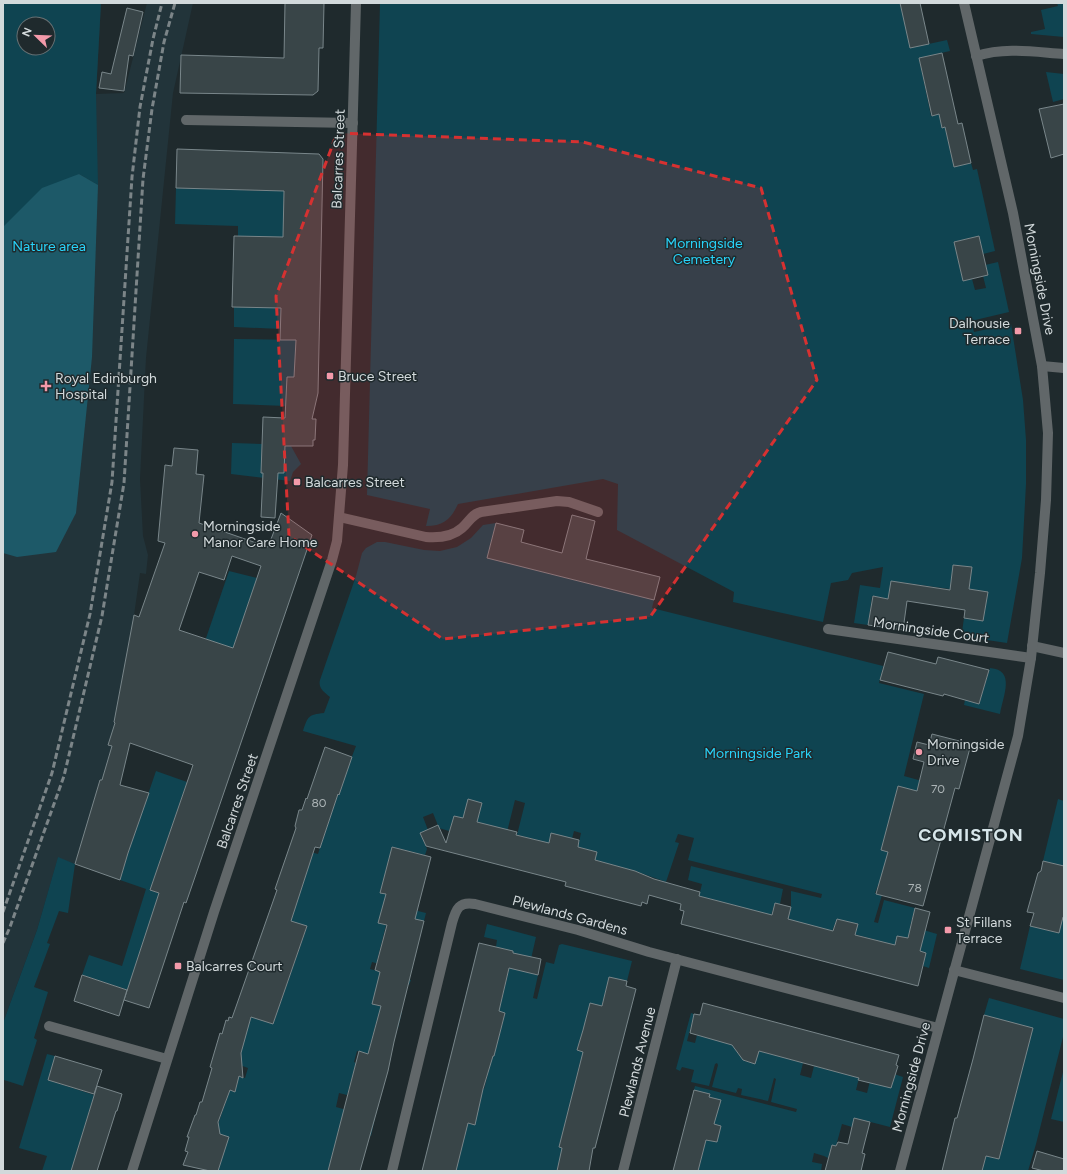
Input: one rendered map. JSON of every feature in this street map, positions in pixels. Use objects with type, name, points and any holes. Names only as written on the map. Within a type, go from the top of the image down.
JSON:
[{"type":"street","name":"Balcarres Street","points":[[132,1171],[214,912],[332,560],[337,541],[343,465],[356,3]]},
{"type":"street","name":"Morningside Drive","points":[[900,1171],[1018,736],[1031,658],[1046,500],[1048,433],[1042,366],[1013,213],[964,3]]},
{"type":"street","points":[[976,56],[990,52],[1007,50],[1064,54]]},
{"type":"street","points":[[186,120],[353,123]]},
{"type":"street","points":[[1042,366],[1064,368]]},
{"type":"street","points":[[339,517],[426,537],[439,538],[452,535],[462,528],[474,515],[482,512],[557,501],[574,504],[598,512]]},
{"type":"street","name":"Morningside Court","points":[[828,629],[1031,658]]},
{"type":"street","points":[[1032,646],[1064,653]]},
{"type":"street","name":"Plewlands Gardens","points":[[392,1171],[452,923],[458,908],[462,904],[475,904],[578,930],[677,959],[938,1028]]},
{"type":"street","name":"Plewlands Avenue","points":[[623,1171],[677,959]]},
{"type":"street","points":[[954,970],[1064,998]]},
{"type":"street","points":[[49,1026],[167,1059]]},
{"type":"highlighted area","points":[[337,133],[583,142],[761,188],[817,380],[650,617],[443,639],[289,536],[276,296]]},
{"type":"shaded area","points":[[3,3],[101,3],[96,94],[124,93],[147,3],[193,3],[173,93],[146,358],[140,479],[143,536],[148,555],[146,574],[140,573],[115,723],[108,745],[112,746],[102,780],[100,780],[75,864],[58,858],[37,930],[3,1023]]},
{"type":"green space","points":[[3,3],[101,3],[96,94],[98,185],[79,174],[3,227]]},
{"type":"green space","name":"Morningside Cemetery","points":[[380,3],[900,3],[910,48],[947,40],[950,51],[919,58],[931,116],[939,114],[942,127],[945,127],[954,167],[971,163],[973,170],[977,169],[995,251],[983,254],[979,236],[954,242],[963,281],[972,279],[975,290],[986,288],[983,276],[988,275],[985,265],[998,262],[1009,312],[971,321],[974,332],[1011,324],[1023,400],[1026,440],[1026,484],[1022,558],[1007,643],[967,637],[962,632],[964,618],[983,621],[988,592],[969,589],[972,567],[953,565],[950,589],[891,581],[888,599],[872,596],[868,625],[854,623],[860,585],[880,588],[883,567],[852,573],[848,580],[831,583],[823,622],[733,602],[734,592],[617,530],[618,484],[603,479],[458,504],[450,518],[438,525],[432,526],[426,526],[430,509],[367,495]]},
{"type":"green space","points":[[1057,3],[1064,3],[1064,37],[1031,34],[1031,32],[1045,29],[1041,10],[1058,6]]},
{"type":"green space","points":[[1046,72],[1064,74],[1064,99],[1053,102]]},
{"type":"green space","name":"Nature area","points":[[79,174],[98,185],[92,357],[76,513],[56,552],[17,557],[3,553],[3,227],[42,188]]},
{"type":"green space","points":[[284,187],[281,329],[234,327],[234,307],[253,307],[255,236],[238,236],[238,226],[175,224],[176,188],[272,191]]},
{"type":"green space","points":[[234,339],[296,340],[295,377],[287,377],[286,406],[233,404]]},
{"type":"green space","points":[[232,443],[262,444],[261,473],[284,473],[285,446],[291,446],[301,464],[293,472],[290,481],[231,474]]},
{"type":"green space","name":"Morningside Park","points":[[496,523],[487,558],[654,600],[652,608],[883,666],[879,683],[924,694],[904,776],[940,786],[919,793],[898,786],[881,850],[890,852],[896,889],[878,885],[875,893],[882,895],[874,922],[878,923],[884,900],[915,908],[910,926],[937,934],[929,968],[923,966],[926,953],[907,948],[909,939],[897,936],[895,945],[850,933],[858,924],[837,919],[832,931],[790,920],[791,891],[821,898],[822,894],[688,860],[694,838],[678,834],[675,842],[679,843],[666,882],[635,871],[595,860],[597,852],[578,847],[581,833],[574,831],[564,870],[551,833],[549,843],[517,835],[525,803],[515,800],[499,864],[501,828],[477,822],[482,803],[468,800],[463,818],[454,816],[449,831],[439,828],[433,813],[423,817],[428,830],[420,833],[427,849],[425,855],[392,847],[380,893],[390,895],[406,908],[426,913],[424,921],[382,911],[379,923],[386,925],[377,961],[386,963],[386,966],[372,962],[370,969],[411,980],[409,985],[388,980],[372,1004],[402,1012],[398,1028],[376,1023],[369,1050],[390,1060],[357,1051],[354,1062],[356,1063],[347,1095],[339,1093],[336,1107],[375,1118],[371,1136],[339,1128],[328,1171],[218,1171],[215,1133],[230,1090],[235,1092],[238,1082],[233,1081],[234,1075],[245,1078],[248,1068],[237,1064],[249,1023],[232,1018],[235,1011],[273,1024],[307,927],[271,914],[293,914],[311,859],[292,847],[318,854],[335,800],[356,746],[303,731],[309,717],[324,713],[330,697],[321,688],[320,680],[356,576],[362,553],[366,548],[377,542],[385,542],[424,550],[440,551],[457,547],[471,538],[483,525]]},
{"type":"green space","points":[[229,571],[257,578],[193,764],[166,755]]},
{"type":"green space","points":[[990,668],[998,670],[1003,674],[1005,679],[1005,692],[1000,714],[964,705],[965,700],[979,704]]},
{"type":"green space","points":[[156,771],[187,782],[150,890],[159,893],[128,990],[82,975],[89,955],[122,966],[146,889],[120,880]]},
{"type":"green space","points":[[1058,799],[1064,801],[1064,866],[1043,861]]},
{"type":"green space","points":[[58,857],[75,864],[68,913],[59,911],[47,943],[50,944],[34,987],[48,992],[34,1038],[37,1040],[23,1086],[4,1080],[3,1081],[3,1023],[37,930]]},
{"type":"green space","points":[[691,866],[783,889],[780,904],[775,903],[771,915],[699,896],[702,884],[688,880]]},
{"type":"green space","points":[[1064,916],[1064,980],[1020,969],[1030,926],[1058,933],[1062,917]]},
{"type":"green space","points":[[487,924],[536,937],[528,972],[538,975],[533,998],[537,999],[546,962],[554,964],[559,945],[562,944],[632,961],[627,981],[609,977],[595,1033],[583,1030],[577,1050],[590,1053],[580,1062],[575,1084],[578,1086],[570,1103],[559,1147],[591,1155],[559,1163],[557,1171],[456,1171],[466,1130],[466,1123],[475,1125],[477,1088],[484,1089],[488,1074],[463,1068],[496,1023],[502,1025],[505,1013],[463,1006],[467,991],[502,999],[513,952],[496,947],[497,940],[484,937]]},
{"type":"green space","points":[[989,998],[1064,1019],[1064,1033],[1028,1171],[982,1171],[986,1156],[999,1159],[1004,1142],[991,1139],[1016,1094],[1019,1083],[970,1070],[973,1059],[1021,1071],[984,1015]]},
{"type":"green space","points":[[691,1013],[694,1014],[687,1041],[695,1043],[697,1035],[740,1047],[736,1050],[738,1054],[745,1056],[744,1061],[755,1063],[759,1051],[803,1063],[800,1075],[811,1078],[814,1066],[859,1078],[856,1090],[867,1093],[870,1081],[889,1087],[892,1085],[894,1074],[903,1077],[890,1127],[855,1118],[852,1127],[842,1124],[836,1146],[832,1145],[828,1158],[814,1153],[812,1162],[822,1164],[821,1171],[698,1171],[706,1140],[717,1142],[721,1126],[711,1123],[721,1100],[716,1099],[716,1101],[708,1103],[710,1094],[694,1090],[695,1086],[796,1112],[797,1109],[771,1102],[776,1079],[774,1078],[768,1101],[741,1095],[742,1089],[738,1088],[736,1093],[712,1087],[718,1065],[717,1063],[715,1064],[709,1086],[691,1082],[694,1070],[682,1067],[680,1071],[676,1069]]},
{"type":"green space","points":[[47,1054],[55,1056],[48,1080],[94,1095],[71,1171],[42,1171],[47,1156],[19,1148]]},
{"type":"green space","points":[[1063,1072],[1064,1073],[1064,1122],[1051,1119]]},
{"type":"building","points":[[285,3],[324,3],[323,48],[319,48],[318,91],[313,95],[180,93],[181,55],[284,58]]},
{"type":"building","points":[[900,3],[920,3],[929,44],[910,48]]},
{"type":"building","points":[[127,8],[143,12],[133,56],[129,55],[124,91],[99,88],[102,72],[111,74]]},
{"type":"building","points":[[942,53],[958,124],[962,123],[971,163],[954,167],[945,127],[942,128],[939,114],[932,116],[919,58]]},
{"type":"building","points":[[1064,104],[1064,154],[1051,158],[1039,109]]},
{"type":"building","points":[[177,149],[319,154],[323,159],[318,393],[312,419],[316,419],[315,440],[313,440],[313,446],[285,446],[284,473],[278,473],[275,518],[261,517],[263,417],[285,418],[287,377],[294,377],[296,340],[280,340],[281,308],[232,307],[234,236],[283,237],[284,191],[176,188]]},
{"type":"building","points":[[979,236],[988,275],[963,281],[954,242]]},
{"type":"building","points":[[174,448],[198,450],[196,474],[204,475],[199,523],[268,547],[281,513],[312,535],[186,903],[184,902],[149,1008],[124,1000],[159,893],[150,890],[193,765],[130,743],[120,785],[149,793],[120,880],[75,864],[100,780],[102,780],[112,746],[108,745],[115,723],[134,615],[139,617],[165,543],[158,541],[165,465],[172,466]],"holes":[[[232,556],[261,566],[233,648],[179,630],[199,572],[224,580]]]},
{"type":"building","points":[[572,515],[595,521],[586,559],[660,577],[654,600],[487,558],[496,523],[524,530],[521,542],[562,553]]},
{"type":"building","points":[[953,565],[972,567],[969,589],[988,592],[983,621],[964,618],[965,610],[907,601],[903,630],[868,625],[873,596],[888,599],[891,581],[950,590]]},
{"type":"building","points":[[888,652],[936,664],[938,657],[989,670],[979,704],[944,694],[943,696],[880,680]]},
{"type":"building","points":[[932,734],[971,744],[959,789],[955,788],[923,906],[876,894],[888,852],[881,850],[898,786],[917,791],[924,762],[913,759],[917,742],[929,745]]},
{"type":"building","points":[[325,747],[352,757],[320,848],[315,847],[291,921],[307,926],[273,1024],[251,1017],[241,1053],[243,1078],[239,1076],[235,1092],[230,1090],[218,1122],[220,1134],[229,1137],[218,1171],[210,1171],[183,1165],[188,1152],[185,1151],[189,1137],[187,1137],[200,1102],[202,1102],[220,1033],[222,1034],[226,1020],[228,1021],[229,1017],[232,1018],[277,890],[275,889],[296,828],[295,826],[299,810],[302,810],[306,798],[307,799]]},
{"type":"building","points":[[468,799],[482,803],[477,822],[517,832],[516,835],[549,843],[551,833],[579,840],[578,847],[597,852],[595,860],[700,892],[699,896],[772,915],[775,903],[791,907],[788,919],[833,931],[837,919],[858,924],[855,935],[895,945],[897,936],[908,938],[915,908],[930,912],[920,951],[926,953],[918,986],[681,924],[684,911],[680,910],[681,904],[649,895],[647,904],[642,902],[641,906],[565,886],[566,882],[426,846],[420,833],[438,825],[446,843],[454,816],[463,818]]},
{"type":"building","points":[[392,847],[431,857],[415,919],[424,921],[388,1071],[360,1171],[328,1171],[359,1051],[368,1054],[381,1006],[372,1004],[380,972],[375,970],[387,925],[378,923],[386,894],[380,893]]},
{"type":"building","points":[[1043,861],[1064,866],[1064,916],[1059,933],[1030,926],[1034,913],[1027,912]]},
{"type":"building","points":[[479,943],[541,959],[538,975],[509,968],[499,1011],[505,1013],[494,1056],[483,1089],[475,1125],[468,1123],[456,1171],[422,1171]]},
{"type":"building","points":[[82,975],[127,990],[119,1016],[74,1001]]},
{"type":"building","points":[[609,977],[627,981],[626,986],[636,989],[595,1148],[593,1148],[589,1171],[557,1171],[562,1148],[559,1147],[583,1052],[577,1050],[590,1003],[602,1006]]},
{"type":"building","points":[[703,1003],[899,1055],[896,1065],[898,1066],[891,1088],[858,1080],[859,1078],[759,1051],[755,1064],[743,1060],[732,1045],[690,1033],[694,1014],[700,1015]]},
{"type":"building","points":[[984,1015],[1033,1028],[999,1159],[986,1156],[982,1171],[942,1171],[955,1118],[957,1118]]},
{"type":"building","points":[[55,1056],[102,1070],[94,1094],[48,1080]]},
{"type":"building","points":[[97,1086],[122,1094],[117,1111],[97,1171],[71,1171]]},
{"type":"building","points":[[694,1090],[710,1094],[709,1097],[721,1100],[714,1124],[721,1126],[717,1142],[706,1140],[698,1171],[673,1171]]},
{"type":"building","points":[[854,1118],[870,1122],[862,1153],[865,1154],[861,1171],[825,1171],[832,1145],[836,1146],[838,1142],[848,1144]]},
{"type":"building","points":[[1037,1151],[1064,1159],[1064,1171],[1044,1171],[1032,1168]]},
{"type":"railway","points":[[3,912],[52,773],[90,614],[112,482],[132,177],[140,107],[153,39],[162,3]]},
{"type":"railway","points":[[3,943],[64,776],[102,616],[124,483],[143,179],[152,109],[164,42],[175,3]]},
{"type":"place","name":"Dalhousie Terrace","points":[[1018,331]]},
{"type":"place","name":"Bruce Street","points":[[330,376]]},
{"type":"place","name":"Royal Edinburgh Hospital","points":[[46,386]]},
{"type":"place","name":"Balcarres Street","points":[[297,482]]},
{"type":"place","name":"Morningside Manor Care Home","points":[[195,534]]},
{"type":"place","name":"Morningside Drive","points":[[919,752]]},
{"type":"place","name":"St Fillans Terrace","points":[[948,930]]},
{"type":"place","name":"Balcarres Court","points":[[178,966]]},
{"type":"district","name":"COMISTON","points":[[971,835]]}]
